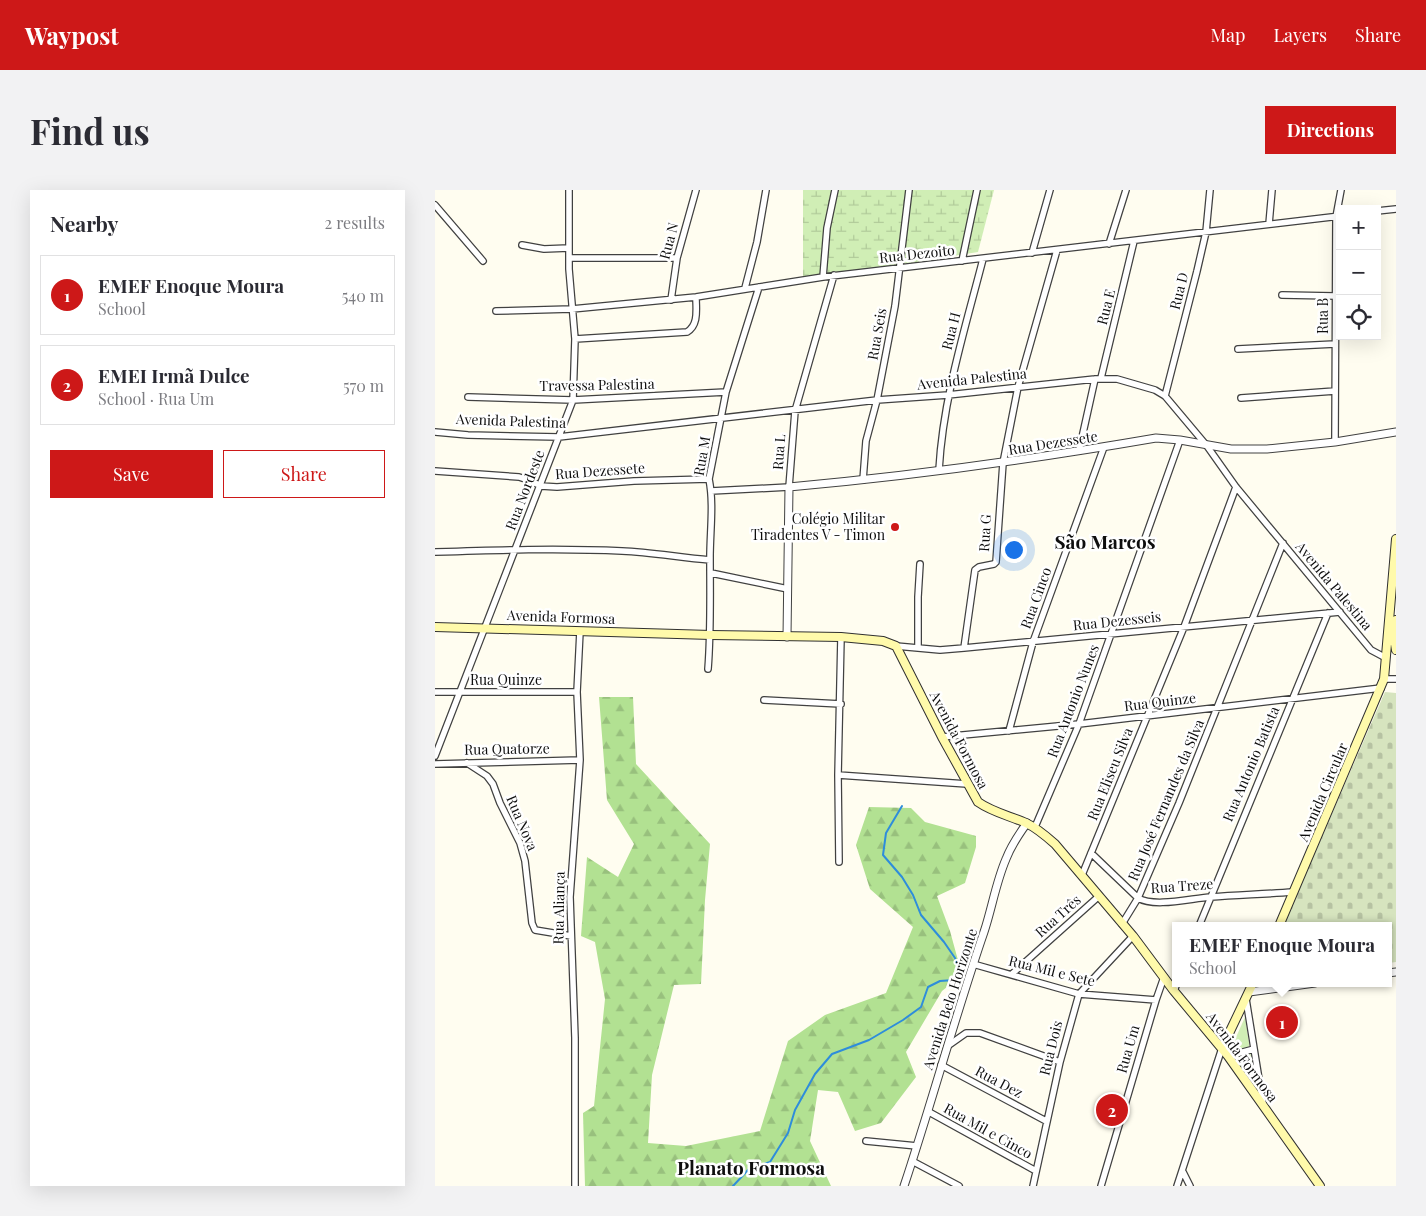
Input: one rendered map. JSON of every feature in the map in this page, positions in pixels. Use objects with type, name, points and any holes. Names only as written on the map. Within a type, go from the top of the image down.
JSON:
[{"type":"main road","name":"Avenida Circular","points":[[1281,922],[1384,679],[1396,539]]},
{"type":"main road","points":[[1396,620],[1396,650]]},
{"type":"main road","points":[[435,627],[485,628]]},
{"type":"main road","name":"Avenida Formosa","points":[[485,628],[841,637],[883,641],[896,646],[975,798],[983,805],[1031,825],[1055,844],[1133,936],[1164,977],[1172,984]]},
{"type":"main road","name":"Avenida Formosa","points":[[1176,987],[1263,1104],[1320,1186]]},
{"type":"main road","points":[[1222,1048],[1251,987]]},
{"type":"street","name":"Rua Nordeste","points":[[435,756],[573,400],[575,339],[569,258],[569,190]]},
{"type":"street","name":"Rua N","points":[[671,300],[677,258],[696,190]]},
{"type":"street","points":[[745,288],[757,242],[766,190]]},
{"type":"street","points":[[823,276],[827,228],[835,190]]},
{"type":"street","name":"Rua Seis","points":[[863,480],[866,442],[877,400],[890,332],[909,190]]},
{"type":"street","points":[[962,261],[977,190]]},
{"type":"street","points":[[1032,253],[1050,190]]},
{"type":"street","points":[[1109,244],[1126,190]]},
{"type":"street","name":"Rua D","points":[[1165,396],[1206,232],[1211,190]]},
{"type":"street","points":[[1269,224],[1272,190]]},
{"type":"street","name":"Rua B","points":[[1339,205],[1341,190]]},
{"type":"street","points":[[435,205],[483,261]]},
{"type":"street","points":[[1381,210],[1396,208]]},
{"type":"street","name":"Rua Dezoito","points":[[497,311],[572,310],[671,300],[823,276],[983,259],[1336,216]]},
{"type":"street","name":"Rua E","points":[[1079,451],[1135,241]]},
{"type":"street","points":[[522,245],[544,249],[569,248]]},
{"type":"street","points":[[1003,463],[1018,387],[1057,250]]},
{"type":"street","name":"Rua B","points":[[1335,442],[1337,250]]},
{"type":"street","points":[[569,258],[677,258]]},
{"type":"street","name":"Rua H","points":[[939,470],[941,440],[948,395],[983,259]]},
{"type":"street","name":"Rua L","points":[[787,637],[789,486],[795,411],[834,275]]},
{"type":"street","name":"Rua M","points":[[708,669],[711,635],[711,491],[709,479],[726,392],[759,287]]},
{"type":"street","points":[[1282,295],[1335,296]]},
{"type":"street","points":[[575,339],[687,332],[692,329],[694,324],[696,297]]},
{"type":"street","points":[[1238,349],[1335,344]]},
{"type":"street","name":"Avenida Palestina","points":[[435,432],[468,435],[559,437],[877,400],[948,395],[1098,379],[1117,379],[1130,382],[1155,390],[1165,396],[1207,446],[1236,487],[1371,650],[1386,658]]},
{"type":"street","points":[[1241,398],[1335,391]]},
{"type":"street","name":"Travessa Palestina","points":[[468,396],[573,400],[726,392]]},
{"type":"street","name":"Rua Dezessete","points":[[711,491],[863,480],[1003,463],[1156,438],[1243,450],[1267,450],[1396,432]]},
{"type":"street","name":"Rua Antonio Nunes","points":[[1031,825],[1079,724],[1180,440]]},
{"type":"street","name":"Rua Cinco","points":[[1009,731],[1033,642],[1104,447]]},
{"type":"street","name":"Rua G","points":[[964,648],[975,570],[979,566],[996,562],[1003,463]]},
{"type":"street","name":"Rua Dezessete","points":[[435,472],[519,477],[541,486],[572,487],[634,480],[709,479]]},
{"type":"street","name":"Rua Eliseu Silva","points":[[1082,875],[1184,627],[1236,487]]},
{"type":"street","name":"Rua José Fernandes da Silva","points":[[1122,924],[1138,898],[1179,803],[1283,543]]},
{"type":"street","points":[[435,552],[515,550],[626,551],[710,560]]},
{"type":"street","points":[[919,648],[918,597],[920,564]]},
{"type":"street","points":[[711,572],[788,589]]},
{"type":"street","name":"Rua Dezesseis","points":[[896,646],[941,650],[1340,612]]},
{"type":"street","name":"Rua Antonio Batista","points":[[1201,922],[1328,613]]},
{"type":"street","name":"Rua Aliança","points":[[575,1186],[575,1038],[570,896],[580,760],[577,692],[579,630]]},
{"type":"street","points":[[839,862],[838,775],[841,637]]},
{"type":"street","points":[[1384,679],[1396,679]]},
{"type":"street","name":"Rua Quinze","points":[[942,737],[1146,717],[1381,688]]},
{"type":"street","name":"Rua Quinze","points":[[435,692],[577,692]]},
{"type":"street","points":[[764,700],[841,704]]},
{"type":"street","name":"Rua Quatorze","points":[[435,764],[580,760]]},
{"type":"street","name":"Rua Nova","points":[[467,763],[487,776],[493,784],[499,803],[520,843],[525,861],[532,923],[535,930],[571,936]]},
{"type":"street","points":[[838,775],[967,784]]},
{"type":"street","name":"Avenida Belo Horizonte","points":[[904,1186],[929,1112],[941,1065],[949,1045],[1006,858],[1031,825]]},
{"type":"street","name":"Rua Treze","points":[[1091,853],[1138,898],[1155,902],[1293,892]]},
{"type":"street","name":"Rua Três","points":[[1012,974],[1098,897]]},
{"type":"street","name":"Rua Dois","points":[[1033,1186],[1060,1062],[1079,994],[1133,936]]},
{"type":"street","name":"Rua Mil e Sete","points":[[973,964],[1079,994],[1156,1000]]},
{"type":"street","name":"Rua Um","points":[[1101,1186],[1164,977]]},
{"type":"street","points":[[1263,1104],[1248,995],[1293,987]]},
{"type":"street","points":[[949,1045],[967,1033],[980,1033],[1060,1062]]},
{"type":"street","points":[[1177,1186],[1222,1048]]},
{"type":"street","points":[[1228,1056],[1254,1049]]},
{"type":"street","name":"Rua Dez","points":[[941,1065],[1046,1121]]},
{"type":"street","name":"Rua Mil e Cinco","points":[[929,1112],[1036,1171]]},
{"type":"street","points":[[866,1141],[917,1146]]},
{"type":"street","points":[[912,1162],[959,1186]]},
{"type":"street","points":[[1183,1172],[1190,1186]]},
{"type":"green space","points":[[803,190],[994,190],[978,252],[803,280]]},
{"type":"green space","points":[[1385,692],[1396,693],[1396,962],[1392,962],[1392,922],[1285,922]]},
{"type":"green space","points":[[599,697],[633,697],[636,764],[710,844],[701,984],[674,985],[652,1075],[648,1143],[686,1146],[760,1131],[788,1041],[825,1015],[886,993],[913,927],[870,889],[856,845],[869,807],[911,808],[925,822],[976,836],[976,847],[965,883],[937,896],[950,931],[962,975],[942,991],[906,1052],[916,1077],[881,1123],[855,1131],[838,1092],[818,1090],[810,1141],[831,1186],[585,1186],[583,1113],[594,1106],[605,999],[595,942],[581,936],[587,857],[618,877],[634,844],[607,800]]},
{"type":"green space","points":[[1245,1017],[1255,1083],[1230,1051]]},
{"type":"waterway","points":[[733,1186],[749,1169],[770,1162],[788,1133],[795,1110],[815,1074],[832,1054],[869,1040],[903,1020],[921,1007],[928,987],[940,981],[954,980],[959,970],[955,958],[944,942],[921,915],[913,895],[902,877],[883,855],[886,833],[902,806]]},
{"type":"place","name":"Colégio Militar Tiradentes V - Timon","points":[[895,527]]},
{"type":"place","name":"EMEF Enoque Moura","points":[[1282,1022]]},
{"type":"place","name":"EMEI Irmã Dulce","points":[[1112,1110]]},
{"type":"district","name":"São Marcos","points":[[1105,542]]},
{"type":"district","name":"Planato Formosa","points":[[751,1168]]}]
